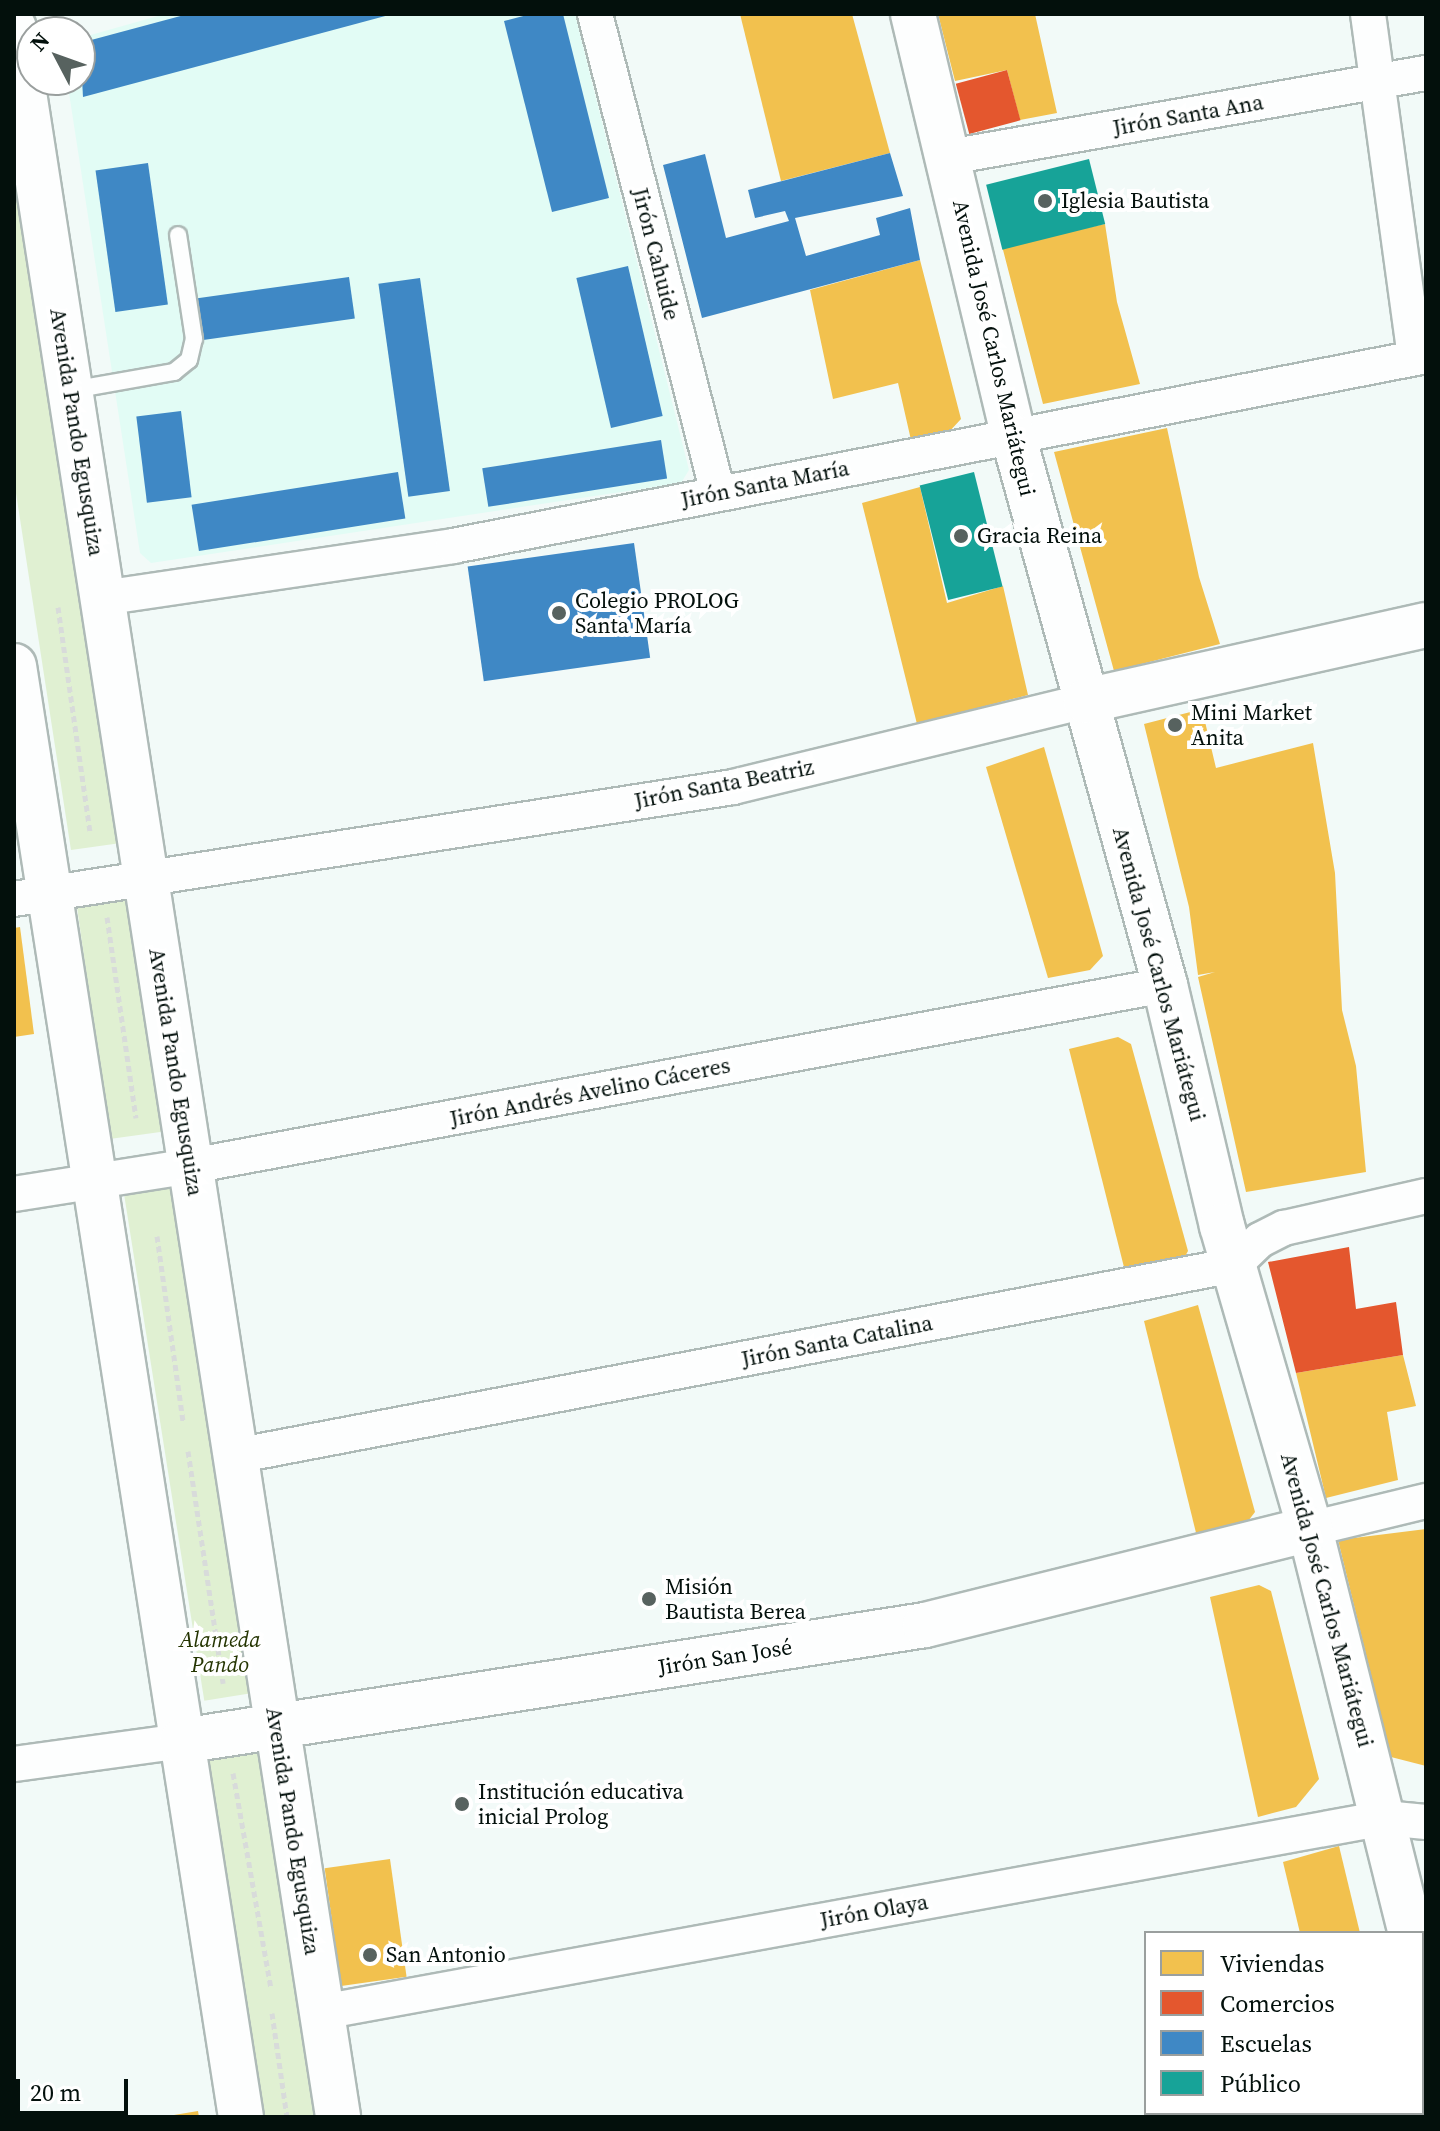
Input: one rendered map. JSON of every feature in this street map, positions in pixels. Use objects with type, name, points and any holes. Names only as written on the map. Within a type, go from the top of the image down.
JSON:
[{"type":"street","name":"Jirón Cahuide","points":[[595,14],[718,493]]},
{"type":"street","name":"Avenida José Carlos Mariátegui","points":[[913,14],[1013,435],[1165,985],[1234,1265],[1310,1529],[1405,1820],[1411,1931]]},
{"type":"street","points":[[1368,14],[1420,357]]},
{"type":"street","name":"Avenida Pando Egusquiza","points":[[14,28],[338,2117]]},
{"type":"street","name":"Jirón Santa Ana","points":[[949,157],[1426,73]]},
{"type":"street","name":"Jirón Santa María","points":[[102,598],[453,546],[1420,357]]},
{"type":"street","name":"Jirón Santa Beatriz","points":[[32,896],[733,787],[1086,701],[1426,625]]},
{"type":"street","points":[[14,666],[41,839],[32,896],[86,1126],[241,2117]]},
{"type":"street","name":"Jirón Andrés Avelino Cáceres","points":[[14,1194],[191,1166],[1165,985]]},
{"type":"street","points":[[1234,1265],[1260,1240],[1284,1228],[1426,1196]]},
{"type":"street","name":"Jirón Santa Catalina","points":[[235,1456],[1234,1265]]},
{"type":"street","name":"Jirón San José","points":[[14,1764],[277,1728],[925,1625],[1426,1501]]},
{"type":"street","name":"Jirón Olaya","points":[[322,2012],[1405,1820]]},
{"type":"lane","points":[[71,390],[174,372],[189,360],[194,339],[178,235]]},
{"type":"path","points":[[58,607],[90,831]]},
{"type":"path","points":[[41,839],[137,823]]},
{"type":"path","points":[[105,907],[136,1118]]},
{"type":"path","points":[[86,1126],[182,1111]]},
{"type":"path","points":[[154,1220],[183,1421]]},
{"type":"path","points":[[188,1451],[223,1683]]},
{"type":"path","points":[[174,1691],[269,1676]]},
{"type":"path","points":[[231,1762],[271,1989]]},
{"type":"path","points":[[272,2013],[287,2117]]},
{"type":"shaded area","points":[[165,14],[575,14],[689,470],[681,483],[151,563],[140,553],[69,96],[96,96],[96,33]]},
{"type":"green space","points":[[14,124],[121,843],[71,850],[14,480]]},
{"type":"green space","points":[[129,896],[162,1132],[110,1139],[77,903]]},
{"type":"green space","name":"Alameda Pando","points":[[174,1177],[256,1693],[204,1701],[123,1185]]},
{"type":"green space","points":[[257,1749],[315,2116],[265,2117],[208,1757]]},
{"type":"building: Viviendas","points":[[740,14],[852,14],[890,153],[781,181]]},
{"type":"building: Viviendas","points":[[938,14],[1035,14],[1057,113],[1020,120],[1007,70],[955,81]]},
{"type":"building: Viviendas","points":[[1105,224],[1117,302],[1140,384],[1043,404],[1002,246]]},
{"type":"building: Viviendas","points":[[920,260],[961,419],[948,433],[911,440],[898,383],[833,399],[810,290]]},
{"type":"building: Viviendas","points":[[1167,428],[1199,577],[1220,644],[1114,671],[1054,452]]},
{"type":"building: Viviendas","points":[[920,487],[947,603],[1003,586],[1028,695],[917,724],[862,503]]},
{"type":"building: Viviendas","points":[[1202,709],[1216,768],[1313,743],[1335,873],[1342,1010],[1356,1066],[1366,1172],[1246,1192],[1198,977],[1215,972],[1198,975],[1189,907],[1144,724]]},
{"type":"building: Viviendas","points":[[1044,747],[1103,956],[1090,970],[1048,978],[986,767]]},
{"type":"building: Viviendas","points":[[20,927],[34,1034],[14,1037],[14,928]]},
{"type":"building: Viviendas","points":[[1118,1037],[1131,1044],[1188,1251],[1179,1267],[1127,1279],[1069,1049]]},
{"type":"building: Viviendas","points":[[1198,1305],[1255,1512],[1242,1529],[1198,1541],[1144,1321]]},
{"type":"building: Viviendas","points":[[1403,1355],[1416,1406],[1387,1412],[1398,1480],[1326,1498],[1296,1373]]},
{"type":"building: Viviendas","points":[[1426,1529],[1426,1766],[1391,1757],[1338,1540]]},
{"type":"building: Viviendas","points":[[1259,1585],[1271,1591],[1319,1779],[1296,1807],[1258,1817],[1210,1597]]},
{"type":"building: Viviendas","points":[[1339,1846],[1360,1931],[1300,1931],[1283,1862]]},
{"type":"building: Viviendas","points":[[390,1859],[407,1977],[341,1986],[325,1868]]},
{"type":"building: Viviendas","points":[[198,2111],[199,2117],[174,2117],[174,2115]]},
{"type":"building: Comercios","points":[[1007,70],[1020,120],[969,134],[956,84]]},
{"type":"building: Comercios","points":[[1349,1247],[1356,1309],[1396,1302],[1403,1355],[1296,1373],[1268,1262]]},
{"type":"building: Escuelas","points":[[188,14],[389,14],[96,94],[96,39]]},
{"type":"building: Escuelas","points":[[531,14],[563,14],[609,198],[552,212],[504,21]]},
{"type":"building: Escuelas","points":[[890,153],[903,196],[795,218],[806,256],[880,235],[876,218],[910,208],[920,260],[702,318],[663,165],[705,154],[726,238],[789,221],[785,211],[755,218],[748,190]]},
{"type":"building: Escuelas","points":[[148,163],[168,305],[115,312],[96,170]]},
{"type":"building: Escuelas","points":[[628,266],[663,416],[611,428],[576,278]]},
{"type":"building: Escuelas","points":[[349,277],[355,319],[203,340],[197,298]]},
{"type":"building: Escuelas","points":[[420,278],[450,491],[408,497],[378,284]]},
{"type":"building: Escuelas","points":[[181,411],[192,497],[147,503],[136,416]]},
{"type":"building: Escuelas","points":[[661,440],[667,479],[488,507],[482,468]]},
{"type":"building: Escuelas","points":[[398,472],[405,518],[199,551],[192,505]]},
{"type":"building: Escuelas","name":"Colegio PROLOG Santa María","points":[[634,543],[650,658],[484,681],[468,566]]},
{"type":"building: Público","name":"Iglesia Bautista","points":[[1089,159],[1105,224],[1002,250],[986,185]]},
{"type":"building: Público","name":"Gracia Reina","points":[[974,472],[1003,586],[948,600],[920,486]]},
{"type":"place","name":"Iglesia Bautista","points":[[1045,201]]},
{"type":"place","name":"Gracia Reina","points":[[961,536]]},
{"type":"place","name":"Colegio PROLOG Santa María","points":[[559,613]]},
{"type":"place","name":"Mini Market Anita","points":[[1175,725]]},
{"type":"place","name":"Misión Bautista Berea","points":[[649,1599]]},
{"type":"place","name":"Institución educativa inicial Prolog","points":[[462,1804]]},
{"type":"place","name":"San Antonio","points":[[370,1955]]}]
